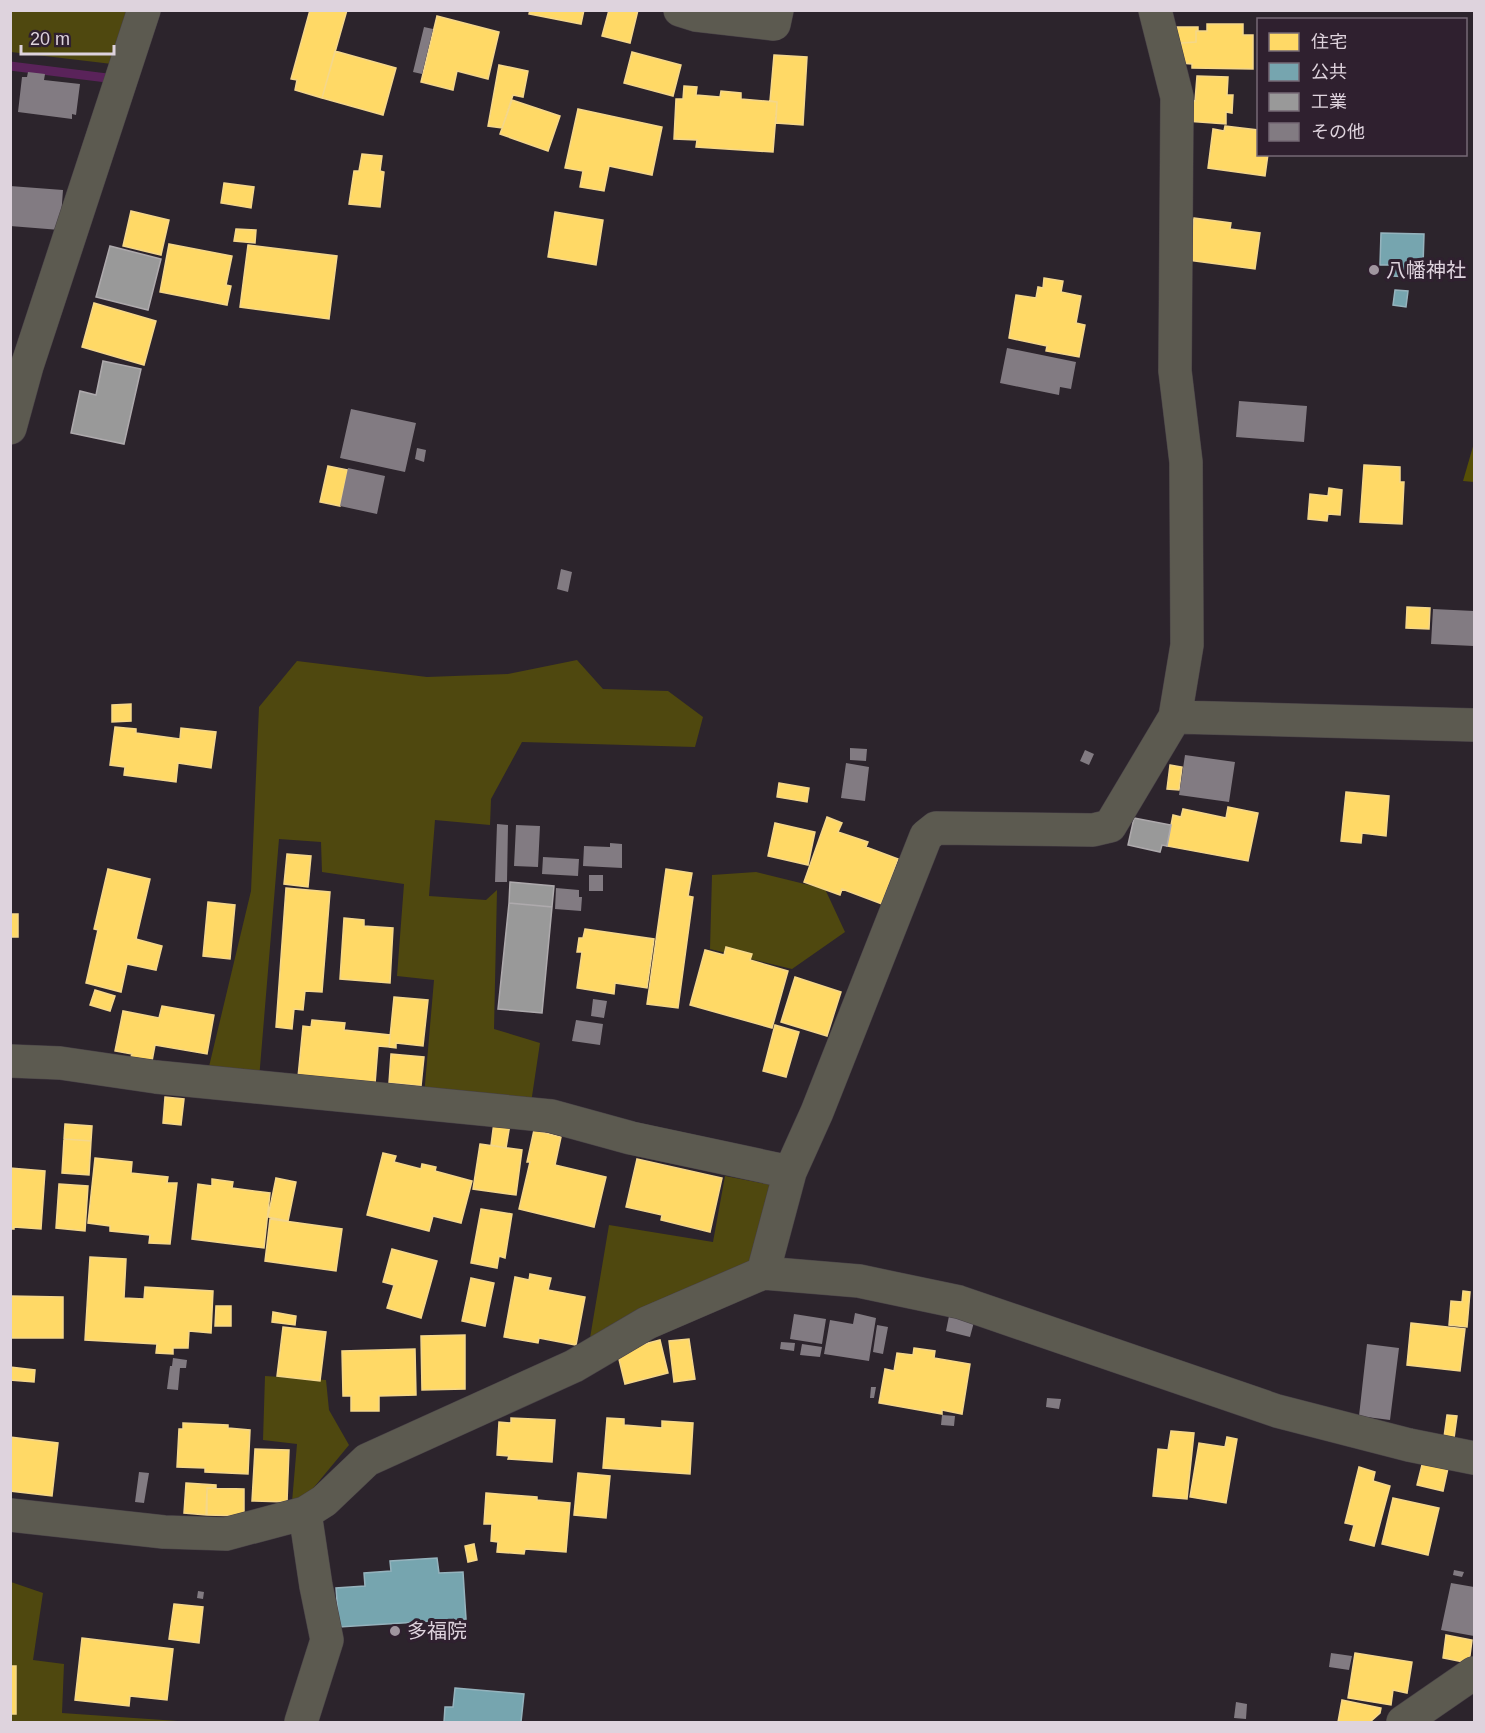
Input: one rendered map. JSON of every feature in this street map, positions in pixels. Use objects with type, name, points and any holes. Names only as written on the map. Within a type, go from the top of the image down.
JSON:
[{"type":"street","points":[[10,428],[19,365],[144,10]]},
{"type":"street","points":[[680,10],[696,15],[774,24],[777,10]]},
{"type":"street","points":[[764,1273],[790,1172],[817,1112],[926,836],[936,828],[1092,830],[1110,826],[1175,717],[1187,645],[1186,462],[1175,371],[1177,98],[1155,10]]},
{"type":"street","points":[[1175,717],[1474,725]]},
{"type":"street","points":[[10,1061],[60,1063],[156,1077],[551,1116],[631,1138],[790,1172]]},
{"type":"street","points":[[10,1515],[164,1532],[226,1534],[305,1513],[324,1501],[366,1460],[574,1366],[647,1323],[764,1273],[859,1281],[959,1302],[1277,1411],[1409,1445],[1474,1458]]},
{"type":"street","points":[[301,1722],[327,1640],[305,1513]]},
{"type":"street","points":[[1402,1722],[1474,1673]]},
{"type":"shaded area","points":[[11,11],[132,11],[112,64],[11,52]]},
{"type":"shaded area","points":[[1474,443],[1474,482],[1463,481]]},
{"type":"shaded area","points":[[577,660],[603,689],[668,691],[703,717],[695,747],[522,742],[491,799],[490,825],[435,820],[429,896],[486,900],[497,890],[494,1029],[540,1043],[531,1103],[424,1096],[434,980],[397,976],[404,884],[322,872],[321,842],[279,839],[259,1079],[207,1075],[251,891],[259,707],[297,661],[427,677],[508,674]]},
{"type":"shaded area","points":[[756,872],[825,889],[845,932],[792,969],[710,949],[712,875]]},
{"type":"shaded area","points":[[725,1176],[772,1185],[749,1273],[589,1344],[609,1225],[713,1242]]},
{"type":"shaded area","points":[[265,1376],[326,1380],[329,1410],[349,1445],[310,1492],[292,1502],[297,1444],[263,1440]]},
{"type":"shaded area","points":[[11,1582],[43,1593],[33,1660],[64,1664],[62,1713],[192,1722],[11,1722]]},
{"type":"building: 住宅","points":[[310,10],[347,10],[322,98],[295,90],[297,80],[291,79]]},
{"type":"building: 住宅","points":[[530,10],[584,10],[581,24],[529,14]]},
{"type":"building: 住宅","points":[[609,10],[638,10],[630,43],[602,36]]},
{"type":"building: 住宅","points":[[437,16],[499,32],[488,79],[457,71],[453,90],[421,82]]},
{"type":"building: 住宅","points":[[1207,24],[1243,24],[1243,35],[1253,35],[1253,69],[1192,68],[1192,64],[1180,63],[1181,43],[1196,42],[1196,31],[1207,31]]},
{"type":"building: 住宅","points":[[1173,27],[1198,27],[1196,42],[1180,43],[1181,47]]},
{"type":"building: 住宅","points":[[335,51],[396,68],[383,115],[322,98]]},
{"type":"building: 住宅","points":[[632,52],[681,65],[673,96],[624,83]]},
{"type":"building: 住宅","points":[[774,55],[807,57],[803,125],[776,123],[777,102],[770,101]]},
{"type":"building: 住宅","points":[[499,65],[528,71],[523,97],[513,95],[502,128],[488,126]]},
{"type":"building: 住宅","points":[[1197,76],[1228,77],[1227,95],[1233,95],[1232,113],[1226,112],[1226,124],[1186,121],[1187,100],[1195,101]]},
{"type":"building: 住宅","points":[[684,86],[697,87],[696,95],[720,97],[721,91],[741,93],[741,99],[777,102],[773,152],[696,147],[697,140],[674,139],[676,99],[683,99]]},
{"type":"building: 住宅","points":[[512,100],[560,116],[548,151],[500,134]]},
{"type":"building: 住宅","points":[[578,109],[662,127],[652,175],[609,166],[604,191],[580,187],[583,171],[565,168]]},
{"type":"building: 住宅","points":[[1225,126],[1257,130],[1257,156],[1268,156],[1265,176],[1208,168],[1213,129],[1224,131]]},
{"type":"building: 住宅","points":[[362,154],[382,156],[380,171],[384,172],[380,207],[349,204],[354,171],[359,171]]},
{"type":"building: 住宅","points":[[224,183],[254,187],[251,208],[221,203]]},
{"type":"building: 住宅","points":[[131,211],[169,220],[161,255],[123,246]]},
{"type":"building: 住宅","points":[[555,212],[603,220],[596,265],[548,257]]},
{"type":"building: 住宅","points":[[1194,218],[1231,223],[1230,229],[1260,233],[1255,269],[1188,260]]},
{"type":"building: 住宅","points":[[236,229],[256,230],[255,243],[234,241]]},
{"type":"building: 住宅","points":[[169,244],[232,256],[226,285],[231,286],[227,305],[160,292]]},
{"type":"building: 住宅","points":[[248,245],[337,256],[329,319],[240,307]]},
{"type":"building: 住宅","points":[[1044,278],[1063,281],[1061,292],[1081,296],[1076,323],[1085,325],[1079,357],[1046,351],[1047,346],[1009,338],[1016,295],[1036,298],[1038,287],[1043,288]]},
{"type":"building: 住宅","points":[[94,303],[156,321],[144,365],[82,347]]},
{"type":"building: 住宅","points":[[1364,465],[1400,467],[1400,482],[1404,482],[1402,524],[1360,522]]},
{"type":"building: 住宅","points":[[328,466],[348,470],[340,506],[320,502]]},
{"type":"building: 住宅","points":[[1329,488],[1342,490],[1340,515],[1328,514],[1327,521],[1308,519],[1310,494],[1328,496]]},
{"type":"building: 住宅","points":[[1407,607],[1430,608],[1429,629],[1406,628]]},
{"type":"building: 住宅","points":[[131,704],[131,721],[112,722],[112,705]]},
{"type":"building: 住宅","points":[[115,727],[136,729],[136,733],[180,739],[181,728],[216,732],[211,768],[178,763],[176,782],[124,775],[125,767],[110,765]]},
{"type":"building: 住宅","points":[[1170,765],[1182,767],[1179,790],[1167,789]]},
{"type":"building: 住宅","points":[[779,783],[809,788],[807,802],[777,797]]},
{"type":"building: 住宅","points":[[1346,792],[1389,796],[1386,836],[1362,833],[1361,843],[1341,841]]},
{"type":"building: 住宅","points":[[1228,807],[1258,813],[1248,861],[1167,846],[1173,815],[1181,817],[1183,809],[1226,818]]},
{"type":"building: 住宅","points":[[827,817],[842,823],[838,832],[868,842],[866,847],[898,859],[882,904],[842,889],[840,895],[804,882]]},
{"type":"building: 住宅","points":[[775,823],[815,832],[808,865],[768,856]]},
{"type":"building: 住宅","points":[[287,854],[311,856],[308,887],[284,884]]},
{"type":"building: 住宅","points":[[108,869],[150,879],[136,939],[162,946],[156,970],[127,964],[121,992],[86,983],[98,930],[94,929]]},
{"type":"building: 住宅","points":[[666,869],[692,873],[688,896],[693,897],[678,1008],[647,1004]]},
{"type":"building: 住宅","points":[[286,888],[330,892],[322,992],[305,991],[303,1010],[294,1009],[292,1029],[276,1027]]},
{"type":"building: 住宅","points":[[208,902],[235,905],[230,959],[203,956]]},
{"type":"building: 住宅","points":[[10,914],[18,914],[18,937],[10,937]]},
{"type":"building: 住宅","points":[[344,918],[364,920],[364,926],[393,928],[390,983],[340,979]]},
{"type":"building: 住宅","points":[[585,929],[654,939],[647,988],[615,983],[614,994],[577,988],[582,952],[577,952],[579,938],[583,938]]},
{"type":"building: 住宅","points":[[726,947],[752,954],[750,960],[788,971],[772,1028],[690,1005],[705,950],[724,955]]},
{"type":"building: 住宅","points":[[795,977],[841,992],[827,1036],[781,1022]]},
{"type":"building: 住宅","points":[[95,990],[115,996],[110,1011],[90,1005]]},
{"type":"building: 住宅","points":[[394,997],[428,1000],[423,1046],[396,1043],[396,1048],[389,1047]]},
{"type":"building: 住宅","points":[[162,1006],[214,1015],[207,1054],[155,1045],[152,1061],[115,1051],[123,1011],[159,1018]]},
{"type":"building: 住宅","points":[[312,1020],[345,1023],[344,1030],[390,1035],[389,1047],[378,1046],[375,1084],[298,1077],[303,1026],[311,1027]]},
{"type":"building: 住宅","points":[[775,1025],[799,1032],[786,1077],[763,1071]]},
{"type":"building: 住宅","points":[[391,1054],[424,1057],[421,1086],[389,1083]]},
{"type":"building: 住宅","points":[[165,1097],[184,1099],[181,1125],[163,1123]]},
{"type":"building: 住宅","points":[[494,1122],[510,1124],[506,1148],[491,1145]]},
{"type":"building: 住宅","points":[[65,1124],[92,1126],[91,1141],[64,1139]]},
{"type":"building: 住宅","points":[[534,1130],[561,1137],[555,1165],[606,1177],[594,1227],[519,1209],[530,1162],[527,1162]]},
{"type":"building: 住宅","points":[[64,1139],[91,1141],[89,1175],[62,1173]]},
{"type":"building: 住宅","points":[[480,1144],[522,1150],[516,1195],[473,1189]]},
{"type":"building: 住宅","points":[[383,1153],[396,1156],[394,1162],[421,1169],[422,1164],[436,1167],[435,1171],[472,1181],[461,1223],[433,1216],[429,1231],[367,1215]]},
{"type":"building: 住宅","points":[[95,1158],[132,1162],[131,1173],[168,1177],[167,1183],[177,1183],[170,1244],[149,1243],[150,1235],[110,1231],[110,1226],[88,1223]]},
{"type":"building: 住宅","points":[[637,1159],[722,1178],[710,1232],[661,1220],[662,1215],[626,1207]]},
{"type":"building: 住宅","points":[[10,1168],[45,1171],[41,1229],[14,1227],[10,1229]]},
{"type":"building: 住宅","points":[[276,1178],[296,1182],[288,1221],[268,1217]]},
{"type":"building: 住宅","points":[[212,1179],[233,1182],[232,1188],[270,1193],[264,1248],[192,1239],[198,1184],[212,1186]]},
{"type":"building: 住宅","points":[[59,1184],[88,1186],[85,1231],[56,1228]]},
{"type":"building: 住宅","points":[[481,1209],[512,1214],[505,1258],[499,1256],[497,1268],[471,1263]]},
{"type":"building: 住宅","points":[[270,1219],[342,1229],[336,1271],[265,1261]]},
{"type":"building: 住宅","points":[[392,1249],[437,1261],[421,1318],[387,1308],[394,1285],[383,1282]]},
{"type":"building: 住宅","points":[[90,1257],[126,1259],[124,1298],[144,1299],[145,1287],[213,1291],[211,1333],[189,1331],[188,1348],[173,1348],[173,1354],[156,1353],[157,1344],[85,1340]]},
{"type":"building: 住宅","points":[[530,1274],[551,1278],[548,1290],[585,1297],[576,1345],[539,1338],[538,1343],[504,1337],[515,1277],[529,1280]]},
{"type":"building: 住宅","points":[[471,1278],[494,1283],[485,1326],[462,1321]]},
{"type":"building: 住宅","points":[[1463,1291],[1470,1292],[1467,1327],[1449,1325],[1451,1301],[1462,1302]]},
{"type":"building: 住宅","points":[[10,1296],[63,1297],[63,1338],[10,1338]]},
{"type":"building: 住宅","points":[[216,1306],[231,1306],[231,1326],[215,1326]]},
{"type":"building: 住宅","points":[[273,1312],[296,1316],[295,1325],[272,1322]]},
{"type":"building: 住宅","points":[[1411,1323],[1465,1329],[1460,1371],[1407,1365]]},
{"type":"building: 住宅","points":[[283,1327],[326,1332],[320,1381],[277,1376]]},
{"type":"building: 住宅","points":[[465,1335],[465,1389],[422,1390],[421,1336]]},
{"type":"building: 住宅","points":[[689,1339],[695,1379],[674,1382],[669,1341]]},
{"type":"building: 住宅","points":[[660,1340],[668,1373],[625,1384],[617,1351]]},
{"type":"building: 住宅","points":[[914,1348],[935,1351],[934,1358],[970,1364],[962,1414],[942,1410],[942,1414],[879,1403],[885,1369],[894,1371],[897,1353],[913,1355]]},
{"type":"building: 住宅","points":[[415,1349],[416,1395],[379,1396],[379,1411],[351,1411],[351,1396],[343,1396],[342,1351]]},
{"type":"building: 住宅","points":[[10,1367],[35,1370],[34,1382],[10,1380]]},
{"type":"building: 住宅","points":[[1447,1415],[1457,1416],[1454,1438],[1444,1437]]},
{"type":"building: 住宅","points":[[511,1418],[555,1420],[552,1462],[508,1459],[509,1456],[497,1455],[499,1422],[511,1423]]},
{"type":"building: 住宅","points":[[607,1418],[624,1419],[624,1425],[662,1428],[662,1421],[693,1423],[690,1474],[603,1468]]},
{"type":"building: 住宅","points":[[183,1423],[228,1425],[228,1428],[250,1430],[248,1474],[205,1472],[205,1468],[177,1467],[179,1429],[183,1429]]},
{"type":"building: 住宅","points":[[1171,1431],[1194,1433],[1187,1499],[1153,1496],[1158,1449],[1168,1450]]},
{"type":"building: 住宅","points":[[10,1437],[58,1443],[52,1496],[10,1491]]},
{"type":"building: 住宅","points":[[1227,1437],[1237,1439],[1226,1503],[1190,1497],[1199,1443],[1225,1447]]},
{"type":"building: 住宅","points":[[255,1449],[289,1450],[287,1502],[252,1501]]},
{"type":"building: 住宅","points":[[1423,1461],[1448,1468],[1443,1491],[1417,1485]]},
{"type":"building: 住宅","points":[[1359,1467],[1375,1472],[1373,1481],[1390,1486],[1374,1546],[1350,1540],[1354,1525],[1345,1523]]},
{"type":"building: 住宅","points":[[578,1473],[610,1476],[606,1518],[574,1515]]},
{"type":"building: 住宅","points":[[186,1483],[216,1485],[216,1488],[207,1488],[206,1515],[184,1513]]},
{"type":"building: 住宅","points":[[207,1488],[244,1489],[244,1516],[207,1515]]},
{"type":"building: 住宅","points":[[486,1493],[537,1497],[537,1500],[570,1503],[566,1552],[525,1549],[524,1554],[497,1552],[498,1542],[491,1541],[492,1524],[484,1524]]},
{"type":"building: 住宅","points":[[1393,1498],[1439,1508],[1428,1555],[1382,1544]]},
{"type":"building: 住宅","points":[[474,1544],[477,1560],[468,1562],[465,1546]]},
{"type":"building: 住宅","points":[[174,1604],[203,1607],[199,1643],[169,1639]]},
{"type":"building: 住宅","points":[[1446,1635],[1472,1640],[1469,1663],[1443,1658]]},
{"type":"building: 住宅","points":[[82,1638],[173,1649],[167,1700],[130,1696],[129,1706],[75,1700]]},
{"type":"building: 住宅","points":[[1355,1653],[1412,1662],[1407,1693],[1393,1690],[1391,1705],[1348,1698]]},
{"type":"building: 住宅","points":[[10,1666],[16,1666],[16,1714],[10,1714]]},
{"type":"building: 住宅","points":[[1342,1700],[1381,1708],[1380,1713],[1370,1722],[1338,1722]]},
{"type":"building: 公共","points":[[1381,233],[1424,234],[1423,266],[1411,266],[1411,277],[1392,276],[1392,265],[1380,265]]},
{"type":"building: 公共","points":[[1395,290],[1408,291],[1406,307],[1393,305]]},
{"type":"building: 公共","points":[[437,1558],[439,1573],[463,1572],[466,1619],[339,1627],[336,1588],[365,1586],[364,1573],[391,1571],[390,1561]]},
{"type":"building: 公共","points":[[455,1688],[524,1694],[521,1722],[444,1722],[445,1707],[453,1707]]},
{"type":"building: 工業","points":[[110,246],[161,259],[148,310],[96,297]]},
{"type":"building: 工業","points":[[103,361],[141,369],[124,444],[71,433],[80,391],[96,395]]},
{"type":"building: 工業","points":[[1134,818],[1171,825],[1167,846],[1162,845],[1160,852],[1128,845]]},
{"type":"building: 工業","points":[[510,882],[554,886],[552,907],[509,903]]},
{"type":"building: 工業","points":[[509,903],[552,907],[542,1013],[498,1009]]},
{"type":"building: その他","points":[[424,27],[433,29],[422,74],[413,72]]},
{"type":"building: その他","points":[[28,72],[45,74],[44,80],[80,84],[76,115],[72,114],[72,119],[18,112],[22,77],[27,77]]},
{"type":"building: その他","points":[[10,186],[63,190],[60,230],[10,226]]},
{"type":"building: その他","points":[[1007,348],[1076,362],[1071,389],[1060,387],[1059,395],[1000,383]]},
{"type":"building: その他","points":[[1239,401],[1307,406],[1304,442],[1236,437]]},
{"type":"building: その他","points":[[351,409],[416,423],[405,472],[340,458]]},
{"type":"building: その他","points":[[417,448],[426,450],[424,462],[415,459]]},
{"type":"building: その他","points":[[348,468],[385,476],[377,514],[340,506]]},
{"type":"building: その他","points":[[561,569],[572,572],[568,592],[557,589]]},
{"type":"building: その他","points":[[1433,609],[1474,611],[1474,646],[1431,644]]},
{"type":"building: その他","points":[[850,748],[867,749],[866,761],[850,760]]},
{"type":"building: その他","points":[[1085,750],[1094,754],[1089,765],[1080,761]]},
{"type":"building: その他","points":[[1185,755],[1235,762],[1229,802],[1179,795]]},
{"type":"building: その他","points":[[846,763],[869,767],[865,801],[841,798]]},
{"type":"building: その他","points":[[497,824],[508,825],[507,882],[495,882]]},
{"type":"building: その他","points":[[516,825],[540,826],[538,867],[514,866]]},
{"type":"building: その他","points":[[610,843],[622,844],[622,868],[583,866],[584,846],[610,847]]},
{"type":"building: その他","points":[[543,857],[579,859],[578,876],[542,874]]},
{"type":"building: その他","points":[[589,875],[603,875],[603,891],[589,891]]},
{"type":"building: その他","points":[[556,888],[579,890],[579,897],[582,897],[581,911],[555,909]]},
{"type":"building: その他","points":[[593,999],[607,1001],[604,1018],[591,1016]]},
{"type":"building: その他","points":[[576,1020],[603,1024],[600,1045],[572,1041]]},
{"type":"building: その他","points":[[855,1313],[876,1318],[869,1361],[824,1354],[830,1320],[853,1324]]},
{"type":"building: その他","points":[[794,1314],[826,1319],[822,1344],[790,1339]]},
{"type":"building: その他","points":[[949,1316],[974,1322],[970,1337],[946,1331]]},
{"type":"building: その他","points":[[877,1325],[888,1327],[883,1354],[873,1352]]},
{"type":"building: その他","points":[[781,1342],[795,1343],[794,1351],[780,1349]]},
{"type":"building: その他","points":[[802,1344],[822,1347],[820,1357],[800,1355]]},
{"type":"building: その他","points":[[1367,1344],[1399,1348],[1390,1420],[1359,1416]]},
{"type":"building: その他","points":[[173,1358],[187,1360],[186,1368],[180,1368],[178,1390],[167,1389]]},
{"type":"building: その他","points":[[871,1387],[876,1387],[874,1398],[870,1398]]},
{"type":"building: その他","points":[[1047,1398],[1061,1399],[1059,1409],[1046,1407]]},
{"type":"building: その他","points":[[942,1415],[955,1416],[954,1426],[941,1425]]},
{"type":"building: その他","points":[[139,1472],[149,1473],[144,1503],[135,1502]]},
{"type":"building: その他","points":[[1454,1570],[1464,1572],[1462,1577],[1453,1575]]},
{"type":"building: その他","points":[[1451,1583],[1474,1587],[1474,1636],[1441,1630]]},
{"type":"building: その他","points":[[198,1591],[204,1592],[203,1599],[197,1598]]},
{"type":"building: その他","points":[[1331,1653],[1352,1656],[1349,1670],[1329,1667]]},
{"type":"building: その他","points":[[1236,1702],[1247,1704],[1246,1719],[1234,1718]]},
{"type":"waterway","points":[[10,66],[107,78]]},
{"type":"place","name":"八幡神社","points":[[1374,270]]},
{"type":"place","name":"多福院","points":[[395,1631]]}]
